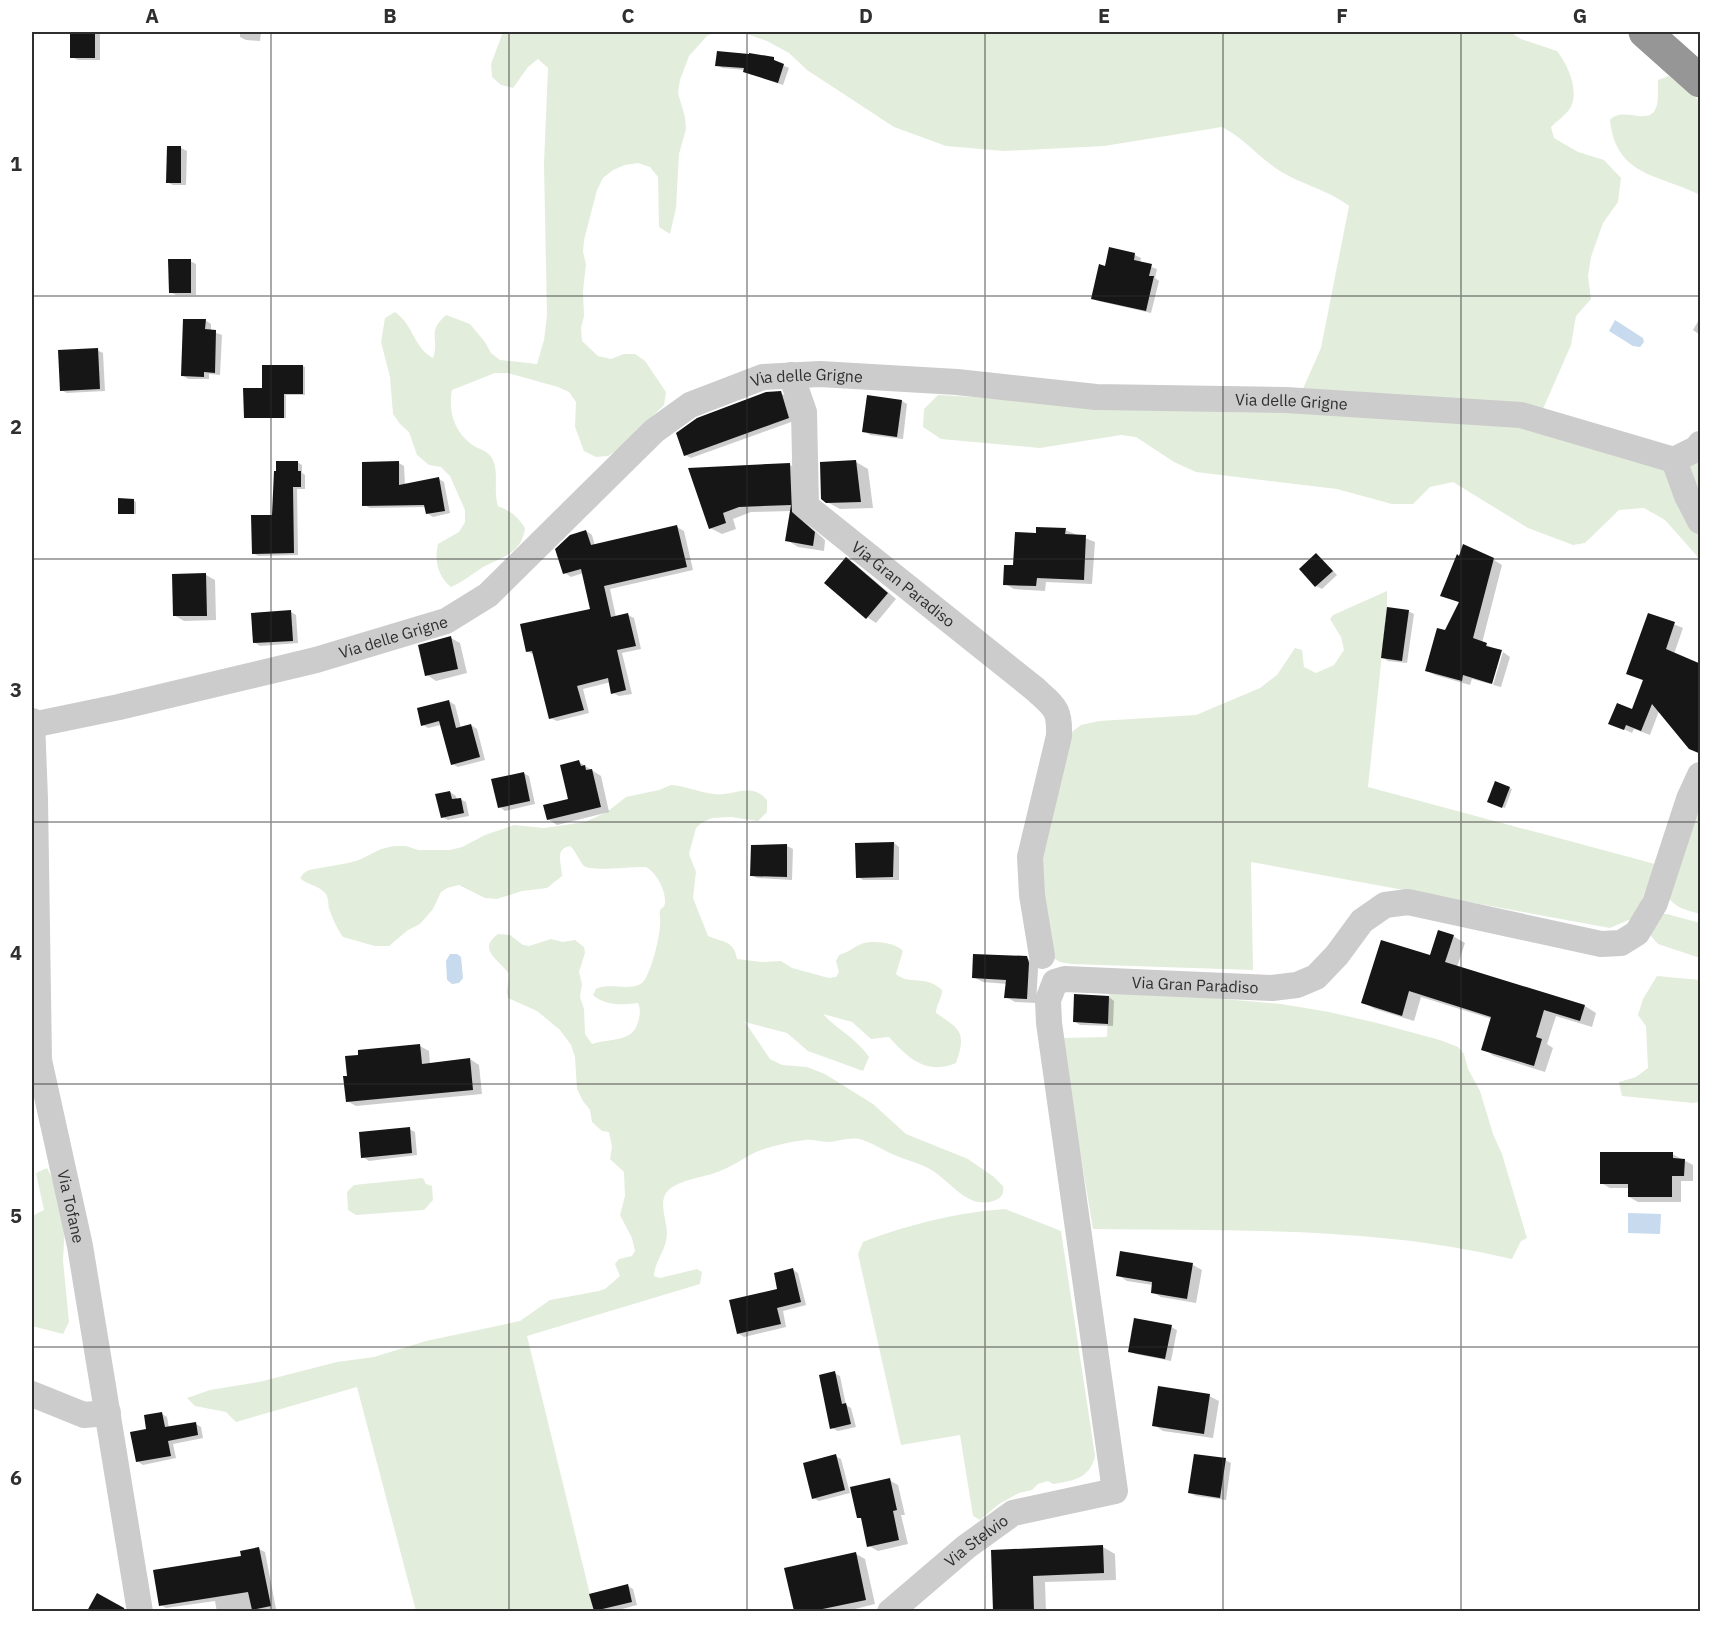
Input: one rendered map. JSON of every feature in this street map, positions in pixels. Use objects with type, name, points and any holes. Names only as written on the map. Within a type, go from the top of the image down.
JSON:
[{"type":"highway","points":[[1645,32],[1701,81]]},
{"type":"street","name":"Via delle Grigne","points":[[32,725],[119,707],[316,660],[446,621],[488,595],[654,431],[690,405],[763,376],[820,374],[957,382],[1096,397],[1286,400],[1521,415],[1674,460]]},
{"type":"street","name":"Via Gran Paradiso","points":[[791,375],[804,412],[806,506],[1035,688],[1054,707],[1059,717],[1059,736],[1030,857],[1032,895],[1042,956]]},
{"type":"street","points":[[1701,444],[1674,460],[1687,496],[1701,521]]},
{"type":"street","name":"Via Tofane","points":[[32,721],[39,1060],[81,1246],[140,1611]]},
{"type":"street","name":"Via Gran Paradiso","points":[[1115,1491],[1049,1023],[1048,1000],[1055,982],[1065,979],[1272,988],[1297,985],[1316,977],[1362,921],[1385,905],[1408,902],[1601,944],[1621,943],[1637,933],[1655,903],[1689,799],[1701,775]]},
{"type":"street","points":[[32,1394],[84,1415],[108,1413]]},
{"type":"street","name":"Via Stelvio","points":[[890,1611],[966,1547],[1013,1513],[1115,1491]]},
{"type":"green space","points":[[503,32],[716,32],[707,36],[689,56],[680,80],[678,93],[686,129],[679,154],[676,208],[670,234],[659,227],[658,177],[650,167],[638,163],[613,170],[603,178],[597,190],[584,240],[583,252],[586,264],[582,341],[598,356],[611,359],[624,354],[635,354],[645,361],[666,392],[664,405],[619,449],[608,456],[596,457],[584,451],[575,427],[576,402],[569,392],[508,373],[495,373],[452,390],[451,405],[456,427],[465,439],[491,457],[496,471],[498,506],[514,515],[525,528],[520,543],[510,553],[451,587],[438,568],[438,544],[459,532],[465,522],[465,510],[450,476],[441,467],[429,465],[417,455],[409,432],[393,414],[390,377],[381,342],[385,318],[395,312],[407,324],[421,348],[433,358],[435,331],[446,315],[470,324],[491,353],[500,360],[537,364],[544,340],[547,315],[544,164],[548,68],[538,59],[528,67],[513,88],[501,85],[492,77],[491,64]]},
{"type":"green space","points":[[741,32],[1510,32],[1521,39],[1557,51],[1569,71],[1574,96],[1569,110],[1551,127],[1554,138],[1578,152],[1604,160],[1621,178],[1618,202],[1603,223],[1591,257],[1588,276],[1591,299],[1576,316],[1571,345],[1539,418],[1687,472],[1700,454],[1700,565],[1697,556],[1665,520],[1644,508],[1619,510],[1585,543],[1573,545],[1528,528],[1453,482],[1430,487],[1413,504],[1392,504],[1337,489],[1196,472],[1174,462],[1136,437],[1121,435],[1040,448],[941,439],[923,427],[924,409],[938,395],[1111,405],[1298,400],[1321,348],[1349,206],[1283,173],[1222,127],[1104,146],[1004,151],[946,146],[894,127],[807,70],[789,53],[767,41]]},
{"type":"green space","points":[[1669,76],[1700,101],[1700,195],[1642,171],[1621,153],[1614,139],[1610,120],[1621,115],[1646,116],[1651,114],[1657,103],[1658,80]]},
{"type":"green space","points":[[1387,591],[1368,787],[1655,864],[1638,910],[1631,919],[1610,928],[1251,862],[1253,970],[1071,964],[1060,962],[1047,954],[1034,894],[1063,747],[1073,731],[1081,725],[1099,721],[1196,715],[1260,688],[1277,675],[1295,648],[1302,650],[1304,667],[1316,673],[1334,665],[1344,650],[1341,637],[1330,619],[1333,615]]},
{"type":"green space","points":[[671,785],[713,794],[755,791],[767,800],[767,812],[758,821],[731,817],[712,818],[696,828],[689,854],[696,872],[693,898],[708,936],[730,945],[737,959],[762,962],[781,961],[792,968],[829,978],[836,977],[839,972],[836,961],[839,955],[858,945],[877,942],[895,946],[903,951],[896,974],[907,979],[930,982],[942,990],[936,1013],[956,1028],[961,1038],[956,1063],[935,1067],[926,1066],[910,1057],[889,1037],[871,1039],[852,1022],[823,1014],[858,1044],[869,1057],[863,1071],[808,1051],[787,1033],[745,1022],[770,1059],[782,1065],[807,1067],[825,1074],[873,1104],[906,1134],[968,1159],[1003,1186],[1002,1194],[996,1200],[985,1202],[967,1198],[926,1167],[859,1139],[827,1142],[805,1140],[774,1146],[756,1152],[720,1171],[683,1182],[670,1189],[663,1202],[667,1228],[666,1239],[654,1276],[660,1278],[697,1269],[702,1272],[700,1284],[527,1336],[594,1611],[416,1611],[357,1387],[236,1422],[226,1412],[195,1406],[187,1398],[210,1390],[259,1382],[337,1362],[374,1357],[426,1341],[520,1321],[550,1300],[605,1289],[620,1276],[615,1264],[619,1259],[632,1256],[635,1251],[632,1238],[620,1215],[625,1196],[624,1172],[610,1159],[612,1147],[609,1132],[602,1131],[592,1122],[590,1110],[577,1089],[575,1057],[571,1045],[560,1030],[537,1011],[508,998],[509,974],[492,955],[489,945],[498,934],[510,935],[523,945],[529,946],[551,939],[563,942],[575,940],[584,947],[585,953],[579,972],[582,984],[580,997],[584,1009],[585,1034],[592,1044],[620,1039],[635,1029],[640,1015],[638,1003],[608,1003],[593,995],[596,989],[601,987],[637,986],[645,979],[660,931],[660,911],[665,905],[665,898],[657,878],[646,867],[589,868],[584,866],[570,846],[562,850],[560,854],[562,876],[547,888],[522,891],[497,899],[485,898],[459,885],[447,888],[441,892],[433,909],[420,924],[408,930],[389,946],[375,946],[343,937],[329,909],[325,893],[300,878],[309,870],[359,860],[381,849],[394,846],[406,846],[418,850],[450,850],[514,825],[544,828],[585,822],[607,812],[626,797]]},
{"type":"green space","points":[[1700,808],[1700,914],[1685,910],[1673,902],[1667,894]]},
{"type":"green space","points":[[1661,914],[1700,923],[1700,958],[1658,944],[1651,936],[1652,927]]},
{"type":"green space","points":[[1657,976],[1700,980],[1700,1102],[1622,1096],[1619,1082],[1636,1077],[1648,1068],[1646,1026],[1638,1015],[1643,999]]},
{"type":"green space","points":[[1109,989],[1281,1004],[1377,1023],[1458,1047],[1464,1054],[1468,1069],[1480,1091],[1527,1238],[1521,1241],[1512,1259],[1460,1248],[1408,1241],[1304,1232],[1093,1229],[1061,1038],[1107,1037]]},
{"type":"green space","points":[[47,1168],[58,1190],[65,1225],[63,1260],[69,1322],[63,1334],[32,1326],[32,1216],[44,1210],[36,1173]]},
{"type":"green space","points":[[423,1178],[426,1184],[432,1186],[433,1200],[424,1210],[356,1215],[348,1210],[347,1192],[354,1185]]},
{"type":"green space","points":[[1005,1209],[1061,1231],[1095,1456],[1093,1464],[1085,1474],[1067,1482],[1053,1484],[1048,1481],[1038,1484],[1032,1490],[1019,1493],[999,1504],[980,1520],[973,1516],[960,1435],[901,1445],[858,1254],[863,1242],[897,1230],[951,1216]]},
{"type":"water","points":[[1615,320],[1643,338],[1644,342],[1640,347],[1633,346],[1609,331]]},
{"type":"water","points":[[450,954],[457,954],[461,957],[463,978],[459,983],[452,984],[447,980],[446,961]]},
{"type":"water","points":[[1628,1213],[1661,1214],[1660,1234],[1628,1233]]},
{"type":"building","points":[[70,32],[95,32],[95,58],[70,58]]},
{"type":"building","points":[[717,51],[774,57],[774,60],[784,64],[778,83],[743,72],[744,68],[715,66]]},
{"type":"building","points":[[167,146],[181,146],[181,183],[166,183]]},
{"type":"building","points":[[1109,247],[1135,253],[1134,260],[1152,264],[1149,276],[1154,276],[1146,311],[1091,299],[1099,264],[1105,266]]},
{"type":"building","points":[[168,259],[191,259],[191,293],[169,293]]},
{"type":"building","points":[[183,319],[206,319],[205,329],[216,330],[215,373],[204,372],[204,377],[181,376]]},
{"type":"building","points":[[98,348],[100,389],[60,391],[58,350]]},
{"type":"building","points":[[262,365],[303,365],[303,394],[284,394],[284,418],[244,418],[243,388],[262,388]]},
{"type":"building","points":[[781,391],[789,418],[684,456],[676,433],[697,418],[766,392]]},
{"type":"building","points":[[867,395],[902,400],[897,437],[862,432]]},
{"type":"building","points":[[856,460],[861,502],[826,503],[821,499],[820,462]]},
{"type":"building","points":[[276,461],[298,461],[298,471],[301,471],[301,487],[293,487],[294,553],[252,554],[251,515],[272,515]]},
{"type":"building","points":[[399,461],[399,485],[439,477],[445,511],[426,514],[424,505],[362,506],[362,462]]},
{"type":"building","points":[[790,463],[792,512],[815,532],[813,546],[785,541],[791,505],[739,507],[723,513],[726,523],[709,529],[688,468]]},
{"type":"building","points":[[118,498],[134,499],[134,514],[118,514]]},
{"type":"building","points":[[677,525],[687,567],[604,586],[611,617],[628,613],[636,646],[617,650],[626,690],[611,694],[608,678],[577,686],[584,710],[549,719],[532,651],[526,652],[520,624],[590,609],[581,569],[563,574],[555,549],[570,535],[586,530],[591,545]]},
{"type":"building","points":[[1036,527],[1066,528],[1065,534],[1086,535],[1084,580],[1037,578],[1036,586],[1003,585],[1004,565],[1013,565],[1015,532],[1036,533]]},
{"type":"building","points":[[1463,544],[1494,558],[1473,638],[1487,643],[1486,646],[1502,650],[1492,684],[1463,675],[1462,681],[1425,671],[1437,628],[1445,630],[1459,602],[1440,596]]},
{"type":"building","points":[[1316,553],[1333,571],[1315,587],[1299,569]]},
{"type":"building","points":[[846,557],[888,593],[866,619],[824,583]]},
{"type":"building","points":[[206,573],[207,616],[173,616],[172,574]]},
{"type":"building","points":[[1387,607],[1409,610],[1402,661],[1381,658]]},
{"type":"building","points":[[291,610],[293,641],[253,643],[251,613]]},
{"type":"building","points":[[1648,613],[1675,622],[1666,649],[1701,664],[1701,754],[1689,749],[1652,704],[1641,731],[1626,725],[1624,730],[1608,724],[1617,703],[1632,709],[1643,680],[1626,674]]},
{"type":"building","points":[[451,636],[458,669],[425,676],[418,645]]},
{"type":"building","points":[[449,700],[456,728],[471,724],[480,757],[451,765],[439,721],[421,726],[417,708]]},
{"type":"building","points":[[579,760],[581,766],[585,765],[586,770],[592,769],[601,807],[547,820],[543,805],[568,799],[560,765]]},
{"type":"building","points":[[524,772],[530,801],[498,808],[491,779]]},
{"type":"building","points":[[1495,781],[1510,787],[1502,808],[1487,802]]},
{"type":"building","points":[[450,791],[452,799],[461,798],[464,813],[441,818],[435,794]]},
{"type":"building","points":[[894,842],[893,877],[856,878],[855,843]]},
{"type":"building","points":[[787,844],[787,877],[750,876],[751,845]]},
{"type":"building","points":[[1438,930],[1454,935],[1445,962],[1585,1005],[1580,1021],[1544,1010],[1536,1037],[1542,1039],[1534,1066],[1481,1050],[1491,1017],[1409,991],[1402,1016],[1361,1003],[1381,940],[1430,955]]},
{"type":"building","points":[[973,954],[1027,956],[1029,963],[1027,999],[1004,998],[1006,980],[972,978]]},
{"type":"building","points":[[1074,994],[1109,996],[1108,1024],[1073,1022]]},
{"type":"building","points":[[420,1044],[422,1064],[470,1058],[473,1090],[346,1102],[343,1076],[347,1076],[345,1056],[358,1055],[358,1050]]},
{"type":"building","points":[[410,1127],[412,1153],[361,1158],[359,1132]]},
{"type":"building","points":[[1600,1152],[1673,1152],[1673,1158],[1685,1159],[1684,1176],[1672,1176],[1672,1197],[1628,1197],[1628,1184],[1600,1184]]},
{"type":"building","points":[[1120,1251],[1193,1263],[1187,1299],[1151,1293],[1152,1282],[1116,1276]]},
{"type":"building","points":[[793,1268],[801,1302],[777,1308],[781,1324],[737,1334],[729,1300],[777,1289],[774,1273]]},
{"type":"building","points":[[1134,1318],[1172,1325],[1165,1359],[1128,1352]]},
{"type":"building","points":[[835,1371],[842,1404],[846,1403],[851,1424],[830,1429],[819,1375]]},
{"type":"building","points":[[1158,1386],[1210,1394],[1204,1434],[1152,1426]]},
{"type":"building","points":[[162,1412],[165,1427],[196,1422],[198,1435],[168,1441],[171,1456],[136,1462],[130,1432],[146,1429],[144,1415]]},
{"type":"building","points":[[836,1454],[845,1490],[812,1499],[803,1463]]},
{"type":"building","points":[[1194,1454],[1226,1458],[1220,1498],[1188,1493]]},
{"type":"building","points":[[890,1478],[897,1510],[893,1511],[899,1540],[867,1547],[861,1518],[857,1518],[850,1487]]},
{"type":"building","points":[[1103,1545],[1104,1573],[1033,1576],[1034,1611],[993,1611],[991,1550]]},
{"type":"building","points":[[259,1547],[271,1606],[252,1610],[248,1592],[159,1606],[153,1570],[241,1556],[240,1551]]},
{"type":"building","points":[[856,1552],[866,1600],[813,1611],[794,1611],[784,1568]]},
{"type":"building","points":[[628,1584],[632,1602],[594,1611],[589,1594]]},
{"type":"building","points":[[97,1593],[124,1608],[125,1611],[87,1611]]}]
